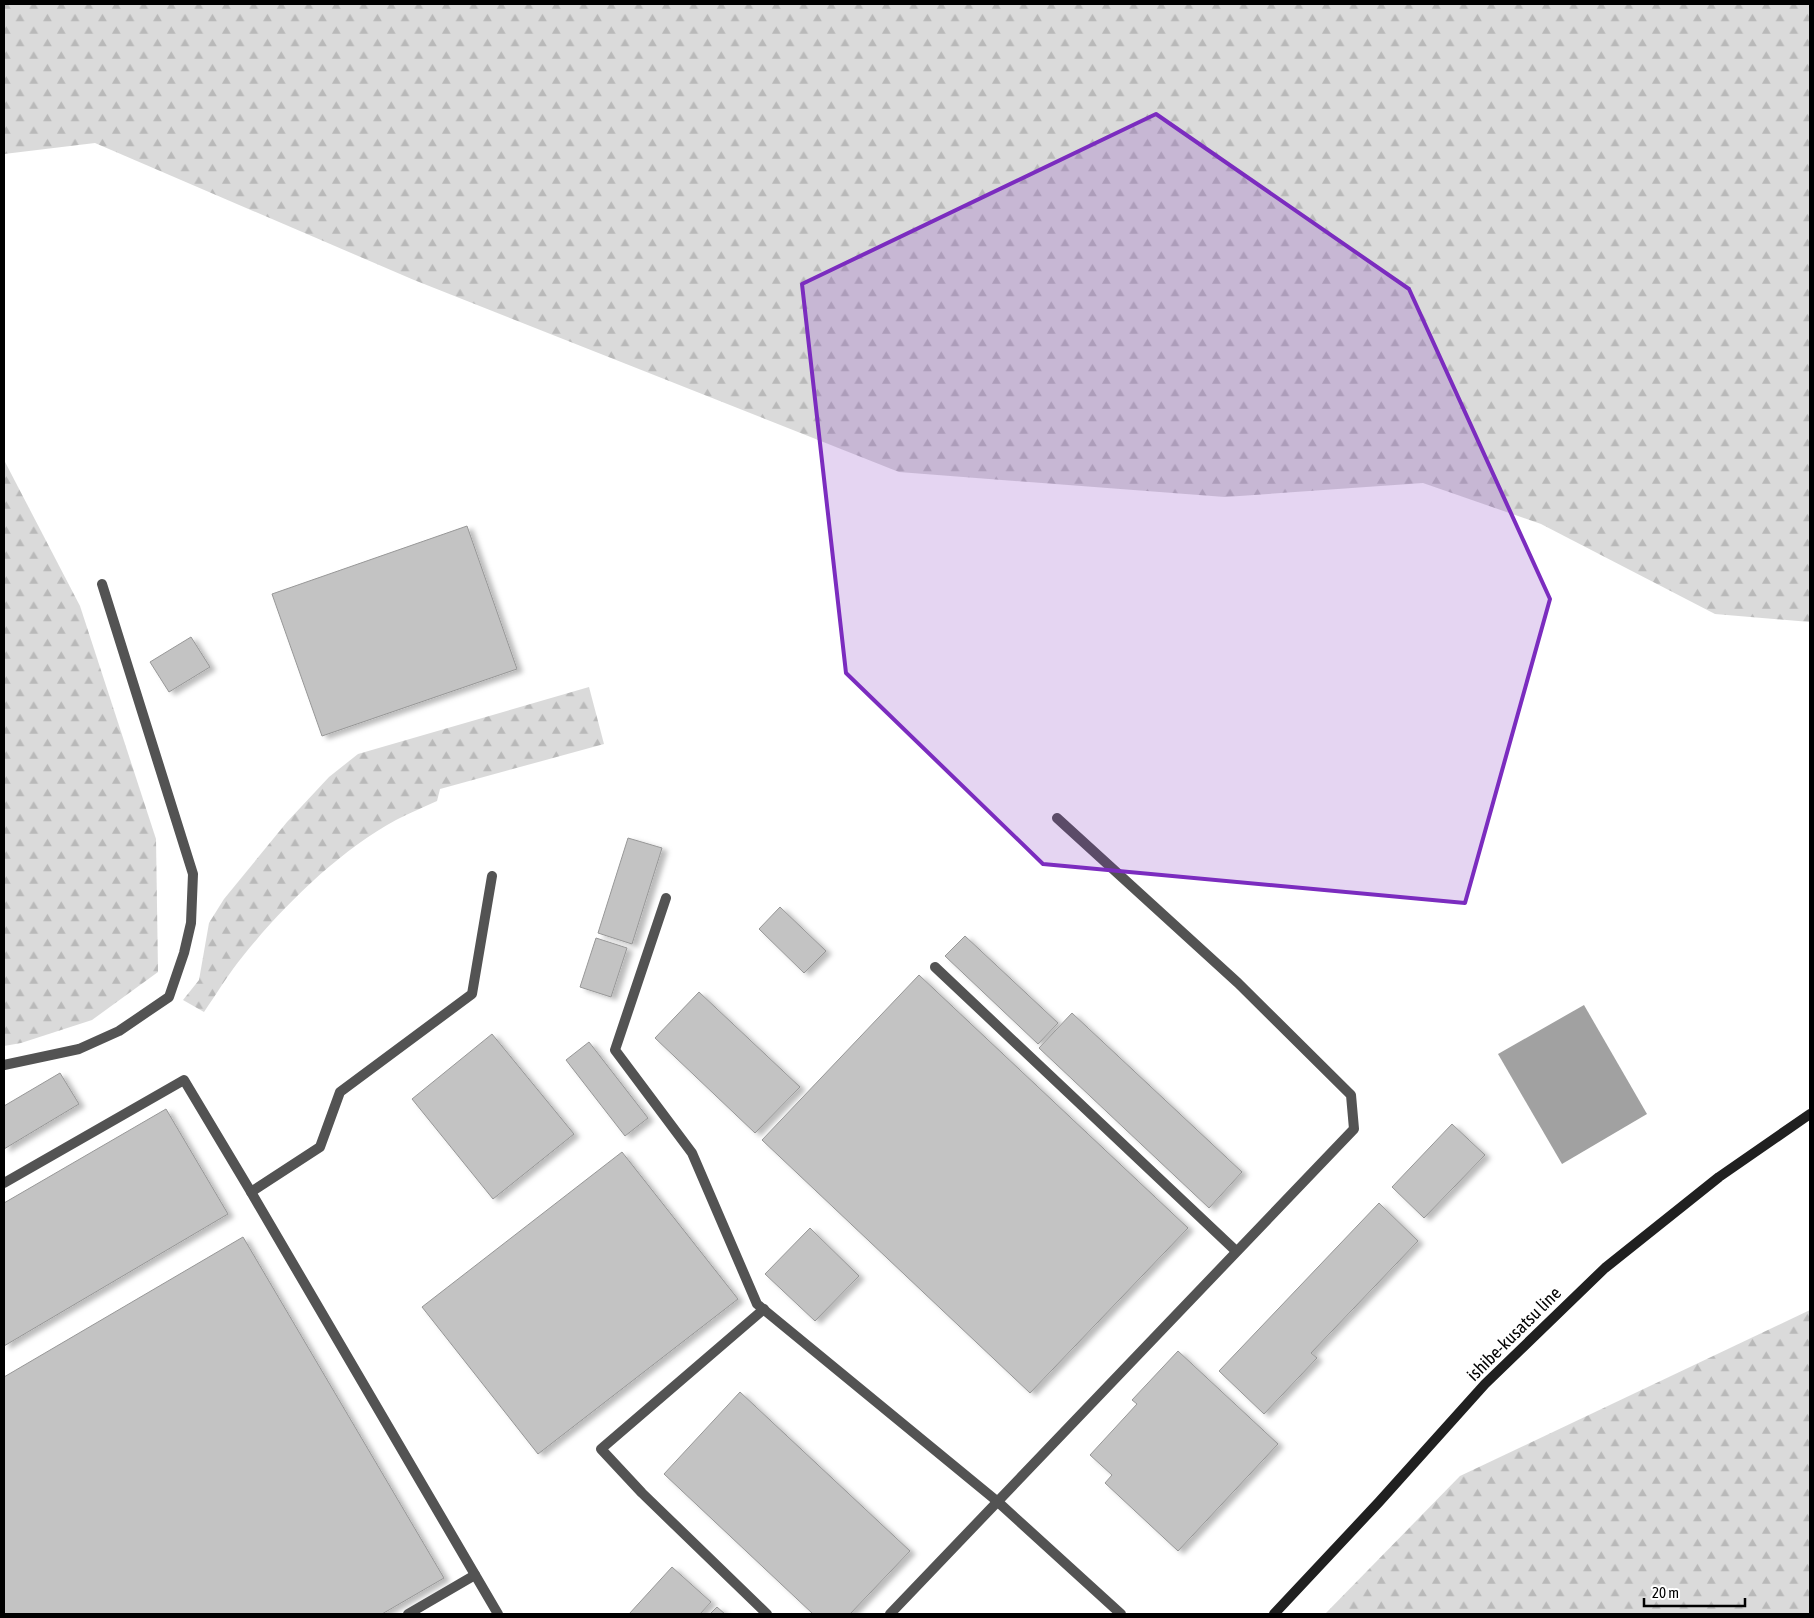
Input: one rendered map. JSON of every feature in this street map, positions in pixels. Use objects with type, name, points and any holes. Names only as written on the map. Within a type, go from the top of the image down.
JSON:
[{"type":"main road","name":"ishibe-kusatsu line","points":[[1274,1614],[1379,1502],[1485,1384],[1605,1268],[1719,1177],[1810,1114]]},
{"type":"street","points":[[4,1065],[79,1049],[120,1031],[168,997],[184,953],[191,923],[192,874],[102,584]]},
{"type":"street","points":[[890,1614],[1354,1128],[1352,1095],[1238,983],[1057,818]]},
{"type":"street","points":[[251,1192],[320,1147],[340,1092],[472,994],[492,876]]},
{"type":"street","points":[[666,898],[615,1050],[692,1153],[757,1304],[998,1502],[1121,1614]]},
{"type":"street","points":[[935,967],[1236,1252]]},
{"type":"street","points":[[4,1183],[184,1080],[498,1614]]},
{"type":"street","points":[[764,1309],[601,1449],[642,1493],[767,1614]]},
{"type":"street","points":[[408,1614],[475,1575]]},
{"type":"highlighted area","points":[[1156,114],[1409,289],[1550,599],[1465,903],[1043,864],[846,673],[802,284]]},
{"type":"green space","points":[[4,4],[1810,4],[1810,622],[1715,614],[1541,524],[1423,483],[1225,497],[899,472],[414,280],[95,143],[4,154]]},
{"type":"green space","points":[[4,460],[80,606],[156,839],[158,972],[92,1020],[21,1043],[4,1046]]},
{"type":"green space","points":[[589,687],[604,744],[440,789],[437,801],[401,817],[375,833],[333,863],[314,880],[276,918],[243,956],[204,1012],[183,1000],[199,980],[209,923],[224,899],[287,822],[329,777],[358,754]]},
{"type":"green space","points":[[1810,1310],[1810,1614],[1325,1614],[1460,1476]]},
{"type":"shaded area","points":[[1584,1005],[1647,1114],[1562,1164],[1498,1054]]},
{"type":"building","points":[[467,526],[517,669],[322,736],[272,594]]},
{"type":"building","points":[[191,637],[210,667],[169,692],[150,662]]},
{"type":"building","points":[[628,838],[662,848],[632,944],[598,933]]},
{"type":"building","points":[[780,907],[826,951],[804,973],[759,929]]},
{"type":"building","points":[[965,936],[1058,1023],[1038,1044],[945,956]]},
{"type":"building","points":[[596,938],[627,948],[611,997],[580,987]]},
{"type":"building","points":[[919,975],[1188,1228],[1030,1393],[762,1140]]},
{"type":"building","points":[[699,992],[800,1087],[755,1133],[655,1038]]},
{"type":"building","points":[[1072,1013],[1242,1172],[1209,1208],[1039,1048]]},
{"type":"building","points":[[492,1034],[574,1134],[493,1199],[412,1099]]},
{"type":"building","points":[[589,1042],[648,1118],[625,1136],[566,1060]]},
{"type":"building","points":[[60,1073],[79,1104],[4,1149],[4,1106]]},
{"type":"building","points":[[166,1109],[228,1214],[4,1346],[4,1203]]},
{"type":"building","points":[[1452,1124],[1485,1155],[1424,1218],[1392,1187]]},
{"type":"building","points":[[622,1152],[738,1299],[538,1454],[422,1307]]},
{"type":"building","points":[[1379,1203],[1418,1241],[1311,1353],[1317,1358],[1264,1414],[1219,1371]]},
{"type":"building","points":[[810,1228],[859,1276],[815,1321],[765,1274]]},
{"type":"building","points":[[243,1237],[444,1578],[382,1614],[4,1614],[4,1377]]},
{"type":"building","points":[[1178,1351],[1278,1444],[1178,1551],[1105,1483],[1112,1475],[1090,1455],[1137,1404],[1132,1400]]},
{"type":"building","points":[[740,1392],[910,1551],[850,1614],[813,1614],[664,1474]]},
{"type":"building","points":[[672,1567],[711,1602],[700,1614],[629,1614]]},
{"type":"building","points":[[717,1607],[725,1614],[710,1614]]}]
